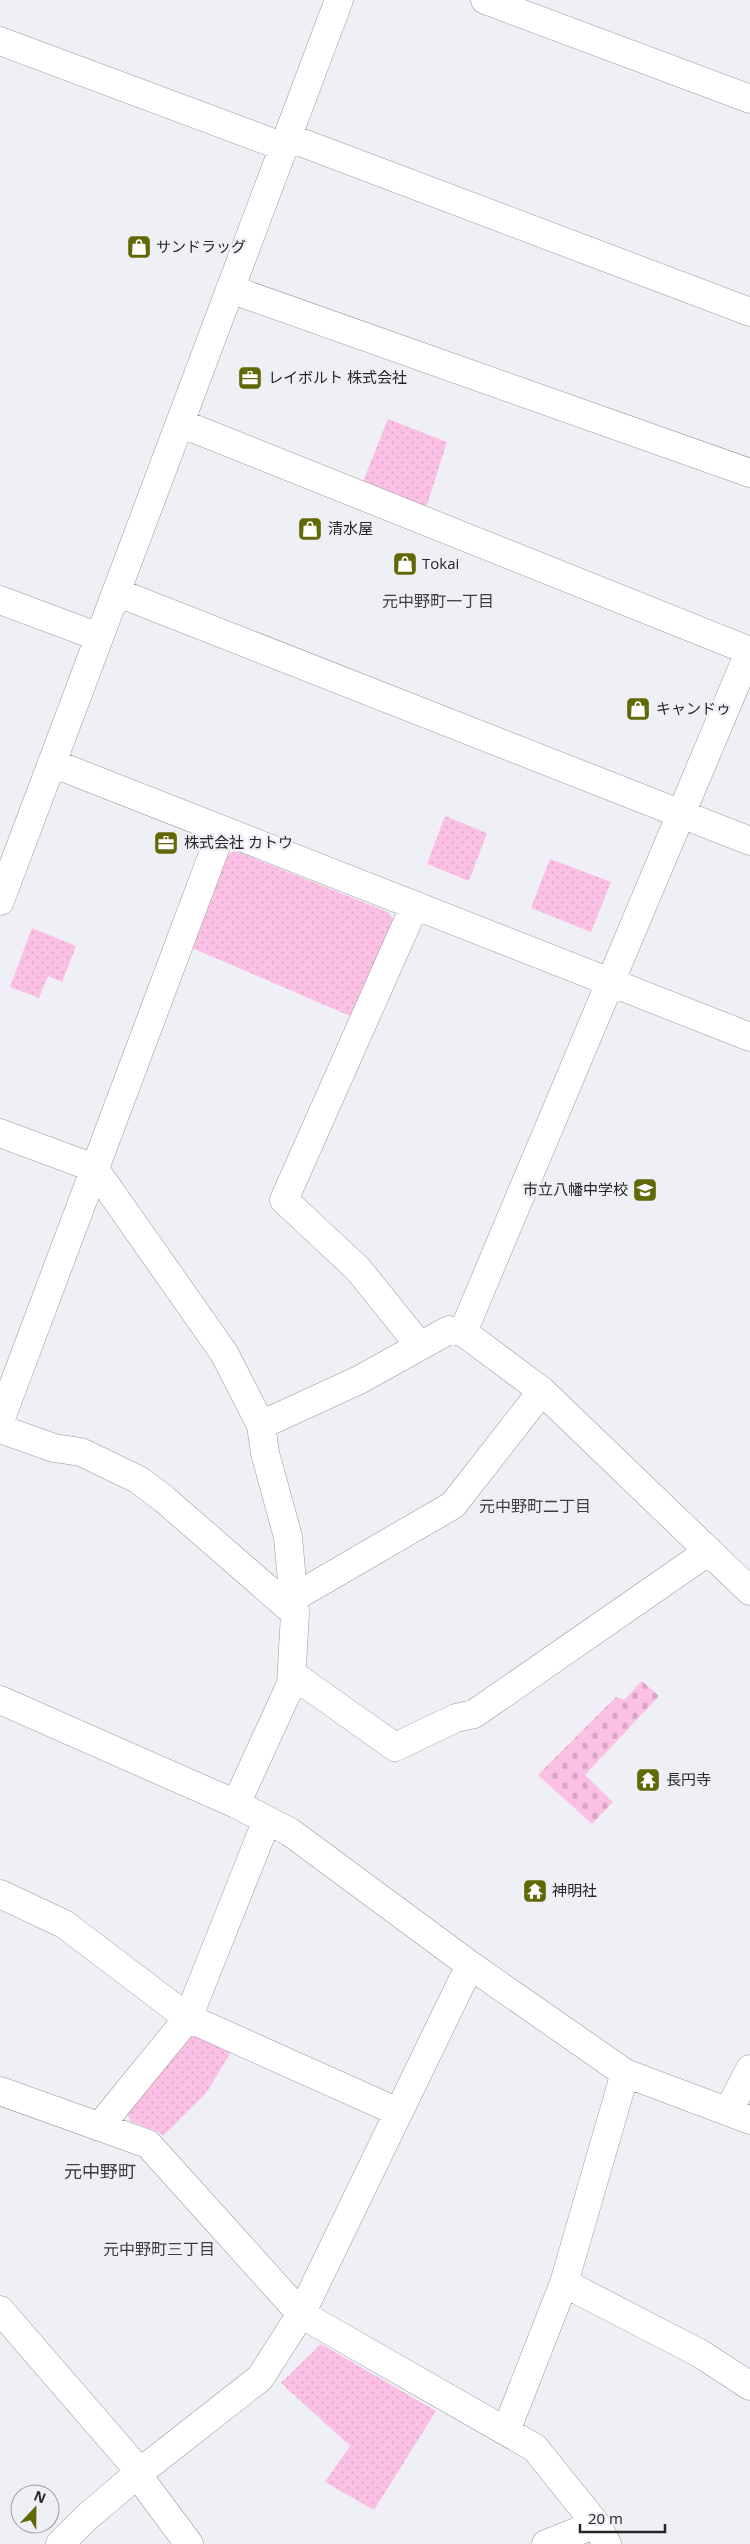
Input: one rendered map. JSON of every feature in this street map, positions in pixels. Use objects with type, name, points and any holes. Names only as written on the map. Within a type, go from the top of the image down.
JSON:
[{"type":"street","points":[[0,902],[339,0]]},
{"type":"street","points":[[485,0],[750,99]]},
{"type":"street","points":[[0,41],[286,142],[750,312]]},
{"type":"street","points":[[230,289],[750,473]]},
{"type":"street","points":[[180,423],[750,651],[463,1332]]},
{"type":"street","points":[[116,592],[750,841]]},
{"type":"street","points":[[0,600],[99,637]]},
{"type":"street","points":[[52,763],[750,1037]]},
{"type":"street","points":[[0,1421],[222,830]]},
{"type":"street","points":[[415,905],[284,1200],[358,1269],[420,1346]]},
{"type":"street","points":[[0,1133],[94,1168],[224,1353],[261,1425],[265,1453],[288,1537],[294,1605],[292,1674],[291,1684],[236,1804]]},
{"type":"street","points":[[261,1425],[359,1380],[449,1330],[463,1332],[542,1391],[750,1591]]},
{"type":"street","points":[[294,1605],[453,1505],[542,1391]]},
{"type":"street","points":[[0,1429],[54,1448],[81,1452],[139,1480],[164,1498],[294,1605]]},
{"type":"street","points":[[292,1674],[395,1747],[456,1718],[474,1714],[709,1551]]},
{"type":"street","points":[[0,1700],[236,1804],[290,1832],[470,1965],[625,2073],[739,2115],[750,2069]]},
{"type":"street","points":[[100,2127],[188,2018],[267,1820]]},
{"type":"street","points":[[0,1894],[64,1924],[188,2018],[398,2112]]},
{"type":"street","points":[[60,2544],[87,2516],[260,2378],[301,2314],[470,1965]]},
{"type":"street","points":[[506,2431],[564,2283],[625,2073]]},
{"type":"street","points":[[0,2091],[148,2144],[301,2314],[535,2448],[601,2534],[546,2544]]},
{"type":"street","points":[[564,2283],[701,2354],[750,2386]]},
{"type":"street","points":[[0,2310],[139,2473],[189,2544]]},
{"type":"green space","points":[[388,419],[447,442],[426,508],[362,484]]},
{"type":"green space","points":[[445,816],[487,833],[469,881],[427,864]]},
{"type":"green space","points":[[235,851],[388,912],[395,921],[350,1016],[190,947],[224,856]]},
{"type":"green space","points":[[550,859],[611,882],[591,932],[531,908]]},
{"type":"green space","points":[[32,928],[76,946],[62,982],[48,976],[39,998],[10,987]]},
{"type":"green space","points":[[642,1681],[659,1696],[585,1775],[613,1802],[592,1824],[538,1775],[616,1697],[624,1700]]},
{"type":"green space","points":[[196,2035],[232,2050],[207,2092],[163,2136],[159,2132],[130,2121],[127,2110],[188,2038]]},
{"type":"green space","points":[[321,2344],[436,2411],[374,2510],[325,2482],[350,2446],[281,2383]]},
{"type":"place","name":"サンドラッグ","points":[[139,247]]},
{"type":"place","name":"レイボルト 株式会社","points":[[250,378]]},
{"type":"place","name":"清水屋","points":[[310,529]]},
{"type":"place","name":"Tokai","points":[[405,564]]},
{"type":"place","name":"キャンドゥ","points":[[638,709]]},
{"type":"place","name":"株式会社 カトウ","points":[[166,843]]},
{"type":"place","name":"市立八幡中学校","points":[[645,1190]]},
{"type":"place","name":"長円寺","points":[[648,1780]]},
{"type":"place","name":"神明社","points":[[535,1891]]},
{"type":"district","name":"元中野町一丁目","points":[[438,601]]},
{"type":"district","name":"元中野町二丁目","points":[[535,1506]]},
{"type":"district","name":"元中野町","points":[[100,2172]]},
{"type":"district","name":"元中野町三丁目","points":[[159,2249]]}]
